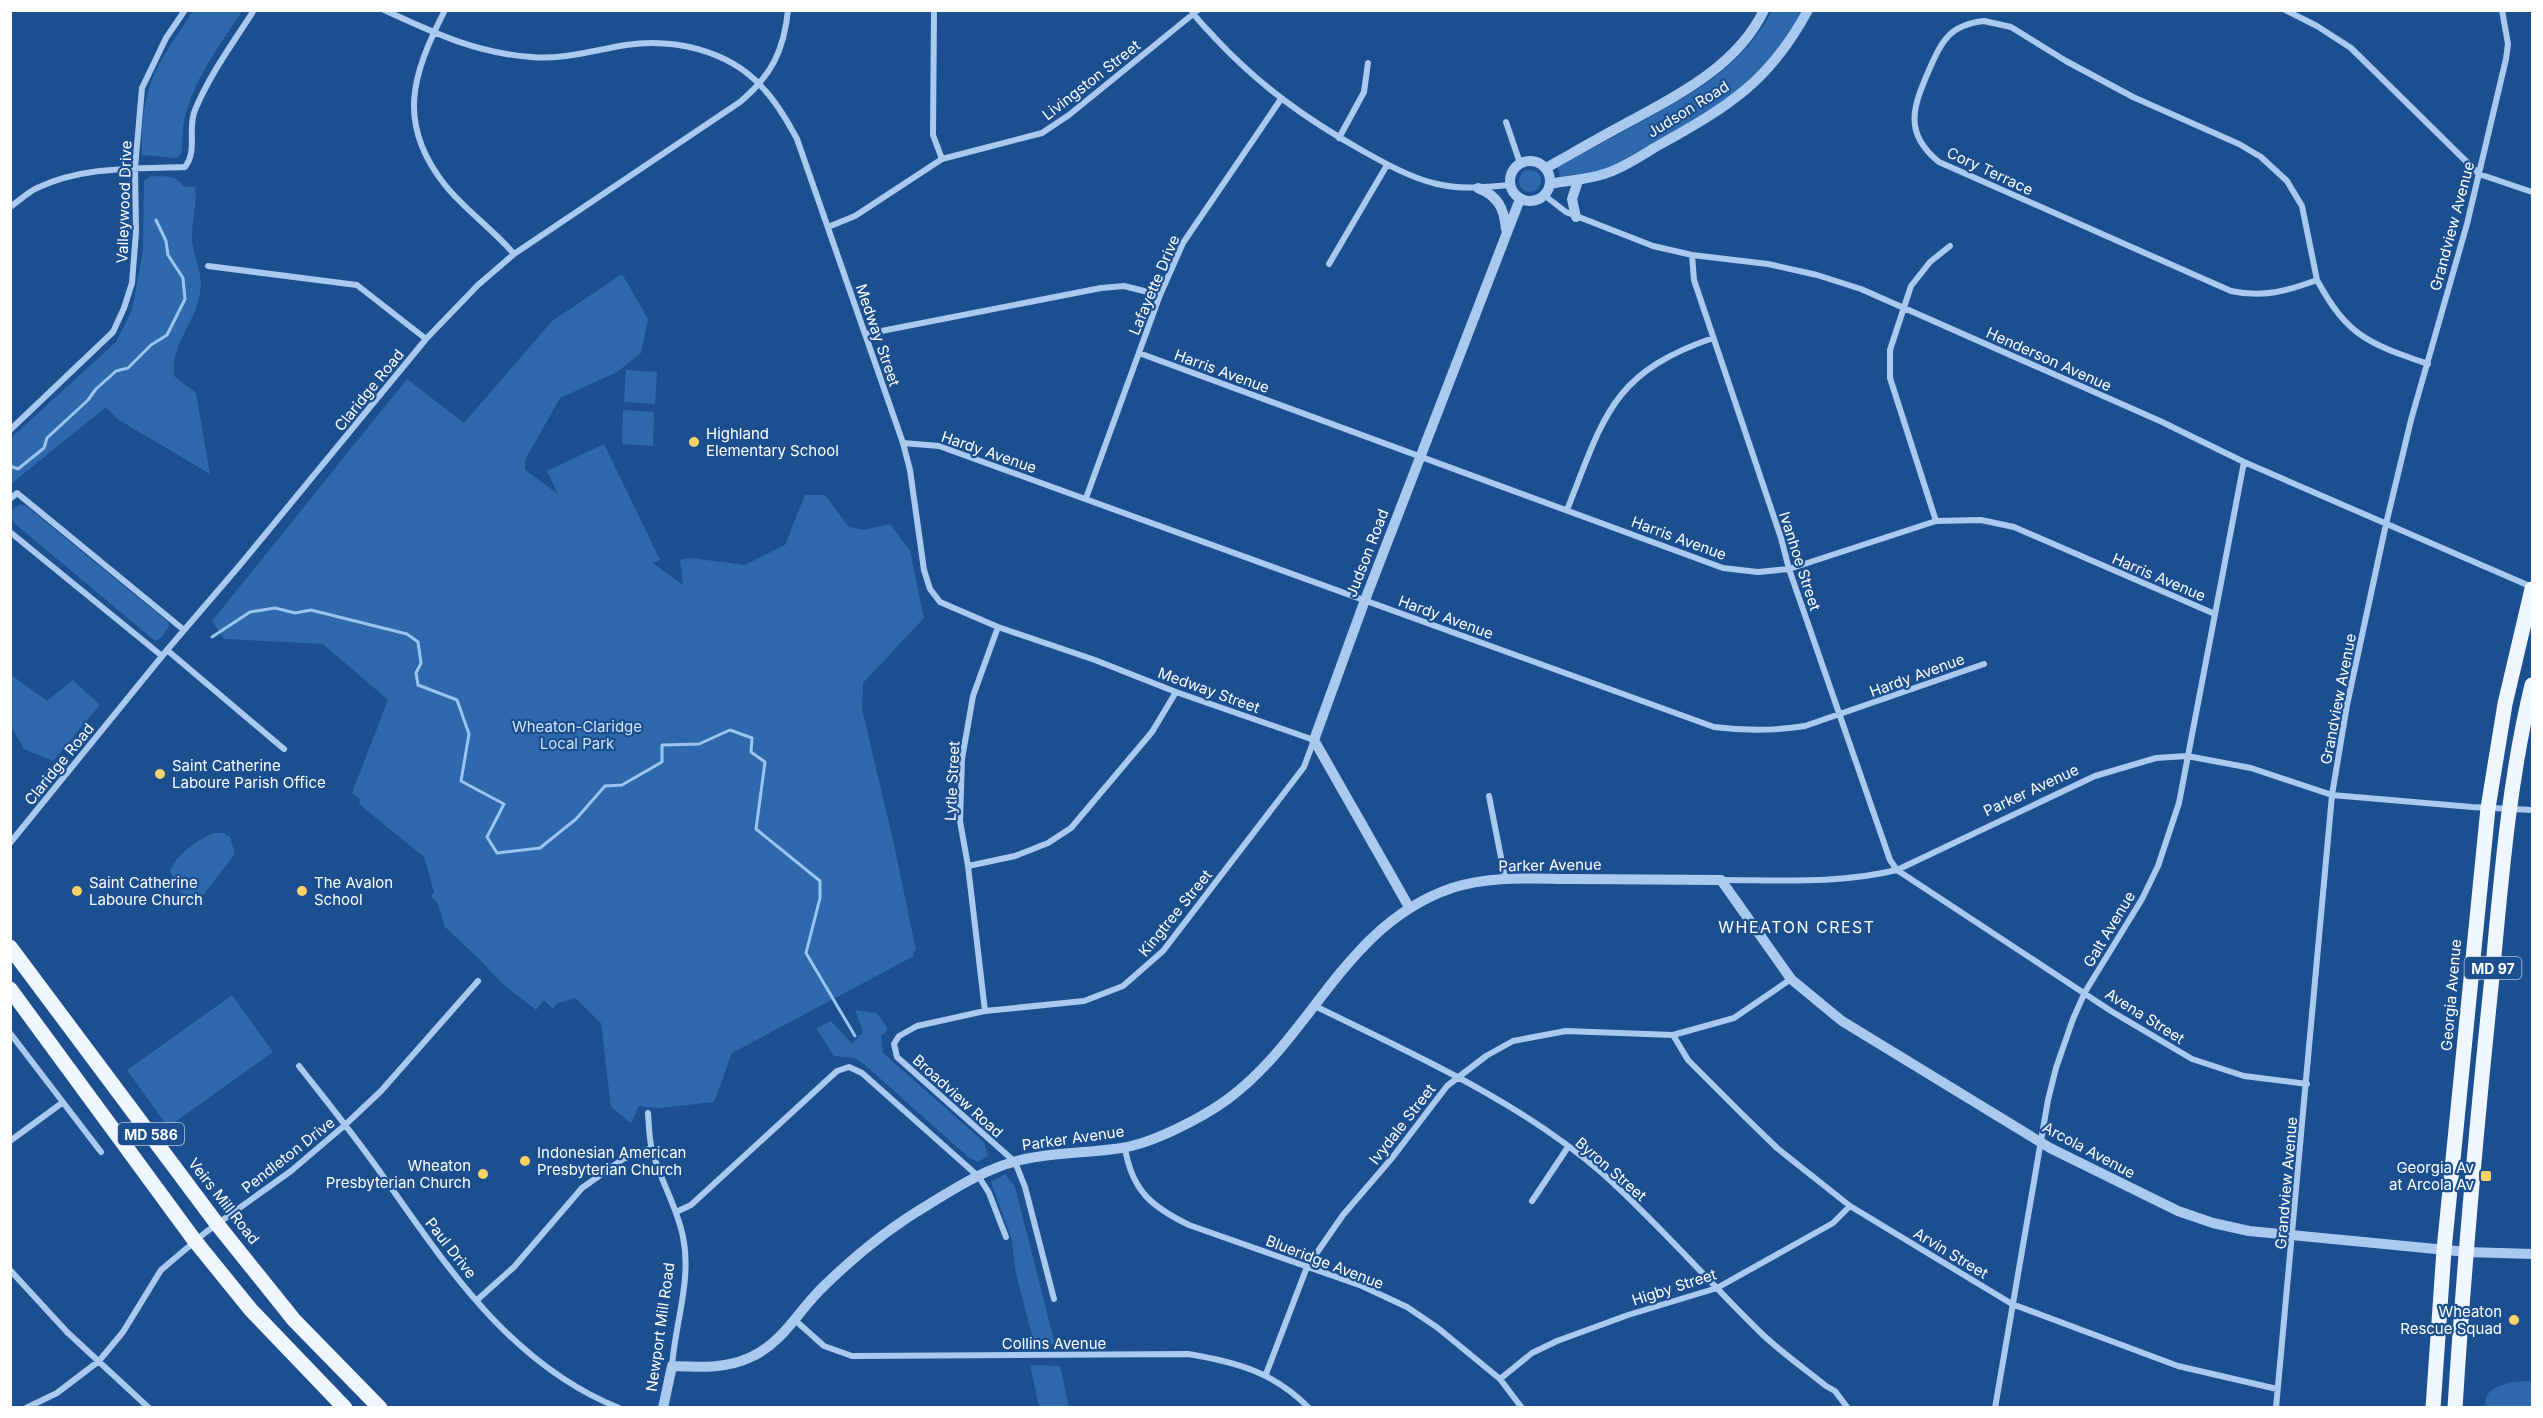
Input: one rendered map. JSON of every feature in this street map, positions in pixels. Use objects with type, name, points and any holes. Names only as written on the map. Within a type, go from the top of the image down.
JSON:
[{"type":"main road","name":"Georgia Avenue","points":[[2433,1407],[2444,1250],[2488,808],[2505,704],[2532,588]]},
{"type":"main road","name":"MD 97","points":[[2455,1407],[2466,1252],[2488,1014],[2510,808],[2532,685]]},
{"type":"main road","name":"Veirs Mill Road","points":[[10,947],[217,1224],[294,1320],[380,1407]]},
{"type":"main road","name":"MD 586","points":[[10,989],[195,1241],[251,1310],[345,1407]]},
{"type":"street","name":"Valleywood Drive","points":[[10,430],[113,332],[132,283],[136,232],[135,168],[142,88],[166,38],[185,10]]},
{"type":"street","points":[[10,207],[35,189],[75,174],[135,168],[184,167],[191,159],[194,113],[212,74],[254,10]]},
{"type":"street","name":"Medway Street","points":[[384,10],[434,33],[487,52],[533,58],[630,45],[668,43],[700,49],[723,58],[761,85],[782,112],[797,139],[866,333],[910,470],[924,570],[930,589],[940,602],[998,627],[1314,740]]},
{"type":"street","points":[[445,10],[421,60],[413,98],[420,145],[446,186],[514,254]]},
{"type":"street","name":"Claridge Road","points":[[10,843],[162,656],[426,339],[478,285],[514,254],[740,102],[761,85],[776,60],[786,30],[788,10]]},
{"type":"street","points":[[934,10],[933,135],[942,159]]},
{"type":"street","name":"Judson Road","points":[[1546,168],[1683,93],[1710,73],[1748,36],[1764,10]]},
{"type":"street","name":"Judson Road","points":[[1550,184],[1578,181],[1606,174],[1730,104],[1762,77],[1778,58],[1793,38],[1808,10]]},
{"type":"street","points":[[2285,10],[2317,26],[2351,48],[2479,174],[2532,192]]},
{"type":"street","name":"Grandview Avenue","points":[[2276,1407],[2332,795],[2347,705],[2386,524],[2411,420],[2479,174],[2508,44],[2502,10]]},
{"type":"street","points":[[1194,12],[1245,70],[1281,99],[1339,138],[1387,165],[1435,184],[1478,188],[1510,185]]},
{"type":"street","name":"Livingston Street","points":[[828,227],[855,216],[942,159],[1042,133],[1069,116],[1194,12]]},
{"type":"street","name":"Cory Terrace","points":[[2317,280],[2272,294],[2256,295],[2231,291],[1939,162],[1919,138],[1914,114],[1916,99],[1943,39],[1967,24],[1984,21],[2002,23],[2133,97],[2253,151],[2282,176],[2302,206],[2317,280],[2337,313],[2360,336],[2384,349],[2427,364]]},
{"type":"street","points":[[1339,138],[1364,92],[1368,63]]},
{"type":"street","name":"Lafayette Drive","points":[[1086,498],[1160,295],[1183,243],[1281,99]]},
{"type":"street","points":[[1506,122],[1520,163]]},
{"type":"street","points":[[1533,161],[1546,168],[1550,184],[1544,195],[1532,201],[1520,199],[1510,185],[1511,172],[1520,163],[1533,161]]},
{"type":"street","points":[[1329,264],[1387,165]]},
{"type":"street","points":[[1576,217],[1572,199],[1578,181]]},
{"type":"street","points":[[1478,188],[1492,194],[1499,202],[1505,216],[1506,230]]},
{"type":"street","name":"Henderson Avenue","points":[[1544,195],[1551,203],[1576,217],[1653,246],[1692,255],[1768,264],[1817,275],[1861,289],[2160,421],[2244,462],[2532,588]]},
{"type":"street","name":"Judson Road","points":[[1314,740],[1365,600],[1506,230],[1520,199]]},
{"type":"street","points":[[1936,521],[1890,378],[1890,350],[1911,286],[1924,268],[1950,246]]},
{"type":"street","name":"Ivanhoe Street","points":[[1692,255],[1694,280],[1781,538],[1789,569],[1890,860],[1897,870]]},
{"type":"street","points":[[208,266],[357,285],[426,339]]},
{"type":"street","points":[[866,333],[1101,288],[1124,286],[1160,295]]},
{"type":"street","points":[[1567,510],[1598,430],[1614,403],[1633,380],[1656,363],[1682,349],[1713,338]]},
{"type":"street","name":"Harris Avenue","points":[[1139,353],[1723,568],[1758,572],[1789,569],[1936,521],[1981,520],[2014,527],[2215,614]]},
{"type":"street","name":"Hardy Avenue","points":[[903,443],[939,446],[1714,727],[1748,731],[1781,730],[1805,726],[1984,664]]},
{"type":"street","name":"Galt Avenue","points":[[1995,1407],[2056,1068],[2085,992],[2142,899],[2158,866],[2179,803],[2244,462]]},
{"type":"street","points":[[10,499],[17,493],[184,630]]},
{"type":"street","points":[[10,532],[162,656]]},
{"type":"street","name":"Lytle Street","points":[[986,1011],[968,866],[960,821],[962,759],[973,696],[998,627]]},
{"type":"street","points":[[167,650],[284,749]]},
{"type":"street","points":[[968,866],[1015,856],[1048,843],[1071,828],[1152,732],[1176,692]]},
{"type":"street","points":[[1314,740],[1409,907]]},
{"type":"street","name":"Kingtree Street","points":[[894,1044],[898,1036],[917,1026],[986,1011],[1084,1001],[1123,986],[1163,951],[1304,767],[1314,740]]},
{"type":"street","name":"Parker Avenue","points":[[672,1366],[712,1368],[750,1358],[771,1344],[796,1321],[818,1292],[872,1242],[931,1203],[997,1167],[1027,1158],[1125,1148],[1182,1127],[1227,1100],[1266,1065],[1315,1006],[1338,973],[1381,927],[1409,907],[1454,888],[1505,878],[1821,882],[1869,877],[1897,870],[2095,776],[2156,758],[2187,756],[2251,768],[2332,795],[2532,810]]},
{"type":"street","points":[[1489,796],[1505,878]]},
{"type":"street","name":"Avena Street","points":[[1897,870],[2111,1011],[2192,1059],[2244,1076],[2307,1084]]},
{"type":"street","name":"Arcola Avenue","points":[[1721,880],[1791,979],[1842,1021],[2041,1143],[2178,1211],[2249,1231],[2466,1252],[2532,1254]]},
{"type":"street","name":"Ivydale Street","points":[[1266,1374],[1307,1267],[1343,1215],[1392,1158],[1447,1086],[1495,1051],[1513,1041],[1566,1031],[1673,1035],[1734,1018],[1791,979]]},
{"type":"street","name":"Pendleton Drive","points":[[26,1407],[57,1393],[99,1361],[123,1332],[161,1270],[217,1224],[291,1171],[345,1125],[381,1091],[478,981]]},
{"type":"street","name":"Byron Street","points":[[1315,1006],[1459,1077],[1568,1147],[1601,1172],[1761,1333],[1835,1391],[1847,1407]]},
{"type":"street","points":[[10,1033],[100,1152]]},
{"type":"street","name":"Arvin Street","points":[[1673,1035],[1688,1060],[1748,1120],[1777,1148],[1850,1206],[2012,1304],[2178,1366],[2277,1389]]},
{"type":"street","name":"Broadview Road","points":[[894,1044],[897,1057],[1015,1161],[1025,1187],[1054,1299]]},
{"type":"street","name":"Paul Drive","points":[[299,1066],[477,1300],[508,1336],[556,1375],[591,1396],[619,1407]]},
{"type":"street","points":[[676,1212],[691,1205],[837,1071],[849,1067],[862,1073],[978,1177],[989,1193],[1006,1237]]},
{"type":"street","points":[[10,1140],[62,1103]]},
{"type":"street","name":"Newport Mill Road","points":[[648,1113],[651,1148],[684,1239],[685,1275],[674,1338],[672,1366],[663,1407]]},
{"type":"street","points":[[1532,1201],[1568,1147]]},
{"type":"street","points":[[477,1300],[514,1267],[582,1188],[623,1159],[651,1148]]},
{"type":"street","name":"Blueridge Avenue","points":[[1125,1148],[1128,1165],[1136,1185],[1164,1213],[1189,1225],[1362,1286],[1407,1307],[1438,1328],[1500,1379],[1522,1407]]},
{"type":"street","name":"Higby Street","points":[[1500,1379],[1532,1353],[1557,1341],[1628,1315],[1717,1288],[1833,1223],[1850,1206]]},
{"type":"street","points":[[10,1270],[67,1332],[149,1407]]},
{"type":"street","name":"Collins Avenue","points":[[796,1321],[824,1346],[852,1356],[1188,1354],[1227,1361],[1266,1374],[1310,1407]]},
{"type":"green space","points":[[193,11],[242,11],[209,62],[189,103],[183,126],[181,154],[176,158],[142,155],[143,120],[150,85],[164,56]]},
{"type":"green space","points":[[1772,11],[1802,11],[1766,64],[1720,104],[1668,136],[1612,166],[1599,171],[1560,177],[1558,167],[1667,107],[1719,74],[1747,46]]},
{"type":"green space","points":[[1530,170],[1538,173],[1541,181],[1538,189],[1530,192],[1522,189],[1519,181],[1522,173]]},
{"type":"green space","points":[[151,176],[173,178],[183,186],[195,187],[192,243],[200,274],[200,291],[195,312],[175,356],[174,376],[196,393],[210,474],[119,420],[106,407],[11,484],[11,438],[116,342],[132,310],[143,251],[144,181]]},
{"type":"green space","name":"Wheaton-Claridge Local Park","points":[[622,274],[648,319],[641,353],[617,372],[560,398],[525,460],[525,470],[558,494],[547,471],[604,444],[660,560],[653,563],[683,585],[680,560],[691,558],[745,565],[785,545],[805,495],[825,495],[849,527],[864,530],[890,524],[910,551],[924,618],[863,683],[862,709],[893,840],[916,950],[913,952],[914,956],[732,1053],[714,1102],[660,1108],[639,1106],[631,1123],[611,1107],[601,1023],[575,998],[556,1004],[553,1009],[544,1000],[536,1010],[503,984],[445,927],[437,902],[431,897],[434,892],[424,857],[359,804],[360,799],[352,793],[388,700],[323,644],[224,639],[212,621],[407,379],[464,423],[552,321]]},
{"type":"green space","points":[[626,370],[657,372],[655,404],[624,402]]},
{"type":"green space","points":[[623,410],[654,412],[653,446],[622,444]]},
{"type":"green space","points":[[20,505],[26,506],[168,622],[169,627],[160,639],[155,641],[13,522],[11,513]]},
{"type":"green space","points":[[10,674],[47,701],[73,680],[100,705],[53,761],[24,749],[11,726]]},
{"type":"green space","points":[[214,833],[223,833],[230,837],[235,854],[200,899],[194,900],[179,891],[170,871],[177,859],[188,848]]},
{"type":"green space","points":[[232,995],[273,1052],[168,1127],[127,1070]]},
{"type":"green space","points":[[855,1010],[877,1013],[888,1029],[881,1036],[883,1053],[984,1142],[988,1156],[978,1162],[968,1157],[864,1064],[854,1058],[834,1056],[816,1028],[831,1021],[852,1044],[863,1032]]},
{"type":"green space","points":[[1005,1174],[1015,1187],[1055,1344],[1034,1344],[1015,1269],[1012,1240],[991,1182]]},
{"type":"green space","points":[[1030,1365],[1060,1366],[1069,1407],[1039,1407]]},
{"type":"green space","points":[[2532,1381],[2532,1407],[2486,1407],[2486,1397],[2492,1390],[2511,1382]]},
{"type":"waterway","points":[[10,466],[18,469],[44,448],[47,438],[88,400],[96,389],[116,371],[128,368],[151,345],[167,335],[185,299],[183,278],[168,255],[166,241],[156,220]]},
{"type":"waterway","points":[[212,637],[250,612],[275,608],[295,613],[311,610],[407,634],[418,642],[421,663],[416,673],[418,685],[457,700],[469,734],[461,781],[504,804],[487,837],[497,853],[540,848],[576,819],[605,786],[622,785],[662,762],[662,745],[699,744],[730,730],[752,738],[751,752],[765,762],[756,829],[820,881],[820,898],[806,953],[855,1036]]},
{"type":"place","name":"Highland Elementary School","points":[[694,442]]},
{"type":"place","name":"Saint Catherine Laboure Parish Office","points":[[160,774]]},
{"type":"place","name":"Saint Catherine Laboure Church","points":[[77,891]]},
{"type":"place","name":"The Avalon School","points":[[302,891]]},
{"type":"place","name":"Indonesian American Presbyterian Church","points":[[525,1161]]},
{"type":"place","name":"Wheaton Presbyterian Church","points":[[483,1174]]},
{"type":"place","name":"Georgia Av at Arcola Av","points":[[2486,1176]]},
{"type":"place","name":"Wheaton Rescue Squad","points":[[2514,1320]]},
{"type":"district","name":"WHEATON CREST","points":[[1797,927]]}]
